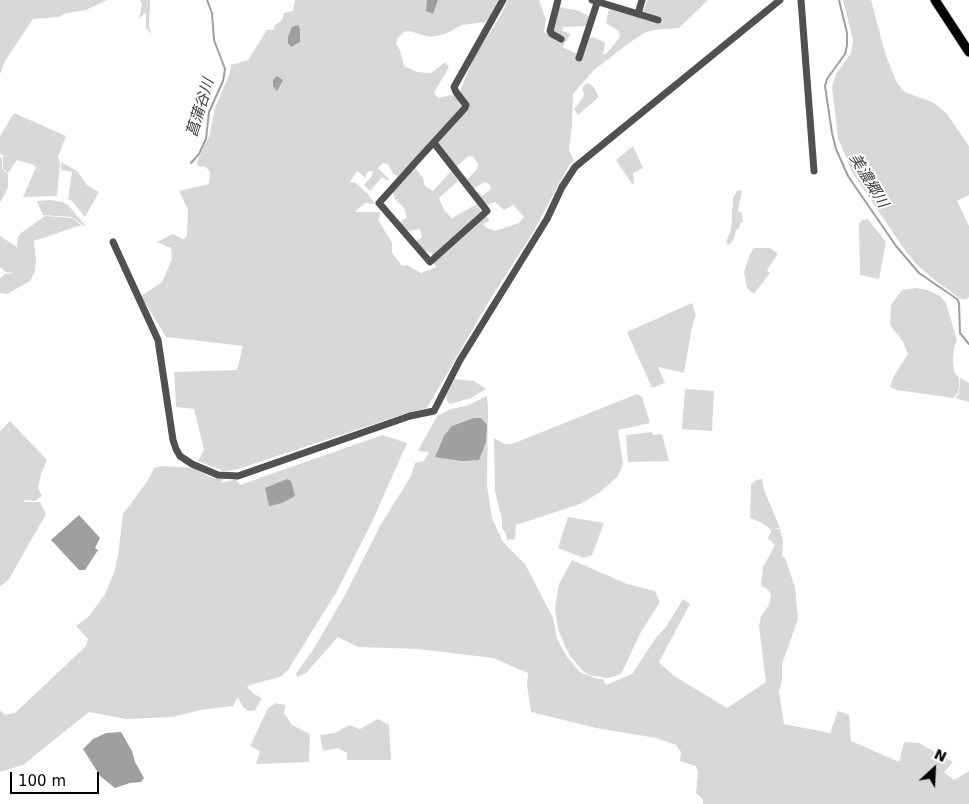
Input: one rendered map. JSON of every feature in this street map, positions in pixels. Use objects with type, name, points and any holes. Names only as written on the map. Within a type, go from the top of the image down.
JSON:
[{"type":"main road","points":[[935,0],[969,52]]},
{"type":"street","points":[[434,143],[487,211],[430,262],[379,203],[465,108],[466,105],[454,87],[503,0]]},
{"type":"street","points":[[558,0],[550,31],[552,34],[562,38]]},
{"type":"street","points":[[579,58],[595,0],[658,20]]},
{"type":"street","points":[[638,14],[642,0]]},
{"type":"street","points":[[113,242],[158,340],[176,449],[180,456],[192,464],[218,475],[238,476],[410,416],[434,411],[452,374],[546,219],[574,168],[780,0]]},
{"type":"street","points":[[801,0],[814,171]]},
{"type":"shaded area","points":[[0,0],[107,0],[86,10],[66,13],[59,17],[33,19],[5,61],[0,74]]},
{"type":"shaded area","points":[[140,0],[150,0],[149,28],[152,34],[146,28],[146,12],[139,19],[142,5]]},
{"type":"shaded area","points":[[295,0],[499,0],[489,19],[485,22],[462,25],[445,34],[430,37],[409,31],[404,32],[397,39],[396,44],[400,50],[404,66],[417,72],[431,73],[445,62],[449,67],[434,93],[438,98],[451,95],[458,96],[474,57],[501,15],[508,0],[539,0],[546,20],[544,32],[554,38],[552,31],[559,7],[579,11],[590,17],[587,26],[564,27],[562,31],[571,34],[562,47],[578,54],[587,39],[592,37],[605,42],[603,55],[607,53],[620,37],[619,31],[606,23],[609,8],[642,13],[648,0],[708,0],[679,28],[653,30],[644,33],[629,43],[594,70],[573,94],[569,150],[574,161],[569,165],[532,234],[489,301],[427,408],[235,470],[223,471],[198,461],[204,450],[194,409],[176,407],[174,372],[237,370],[243,346],[166,337],[141,296],[162,282],[172,259],[171,248],[157,242],[173,234],[183,239],[187,236],[188,210],[179,191],[209,184],[210,172],[206,167],[198,166],[197,161],[209,137],[215,108],[230,73],[231,65],[248,60],[267,30],[274,30],[275,25],[282,20],[284,13],[293,11]],"holes":[[[434,139],[463,175],[457,166],[469,156],[473,157],[478,164],[477,169],[466,181],[473,189],[485,182],[490,185],[491,189],[482,196],[479,192],[474,193],[484,206],[495,202],[504,210],[513,205],[524,217],[519,223],[495,231],[483,224],[490,220],[481,212],[477,204],[452,218],[444,210],[439,198],[458,181],[451,171],[433,191],[425,186],[423,178],[415,167],[392,191],[395,199],[404,208],[407,217],[400,222],[407,231],[420,229],[422,237],[415,242],[424,251],[432,253],[433,262],[436,267],[421,273],[407,265],[402,266],[392,253],[392,243],[378,219],[381,214],[380,212],[355,212],[365,203],[375,204],[356,183],[350,182],[357,171],[366,178],[366,174],[369,171],[373,171],[372,176],[364,185],[370,191],[382,177],[388,181],[389,179],[378,168],[383,163],[388,164],[393,174],[398,176]]]},
{"type":"shaded area","points":[[427,0],[438,0],[433,14],[426,11]]},
{"type":"shaded area","points":[[843,0],[871,0],[885,53],[897,83],[905,92],[934,103],[947,114],[969,146],[969,195],[957,201],[969,226],[969,297],[966,299],[961,299],[936,281],[916,264],[904,249],[852,172],[838,138],[832,87],[836,74],[851,53],[853,40]]},
{"type":"shaded area","points":[[298,25],[300,29],[300,42],[291,47],[288,43],[288,37],[292,27]]},
{"type":"shaded area","points":[[277,76],[283,80],[277,91],[273,86],[273,80]]},
{"type":"shaded area","points":[[587,83],[593,86],[599,97],[578,115],[574,109],[582,99],[584,94],[582,88]]},
{"type":"shaded area","points":[[14,113],[66,136],[58,157],[60,163],[57,196],[23,197],[36,167],[34,165],[17,160],[8,173],[3,169],[3,156],[0,154],[0,136]]},
{"type":"shaded area","points":[[633,146],[643,168],[633,173],[634,183],[632,184],[616,160]]},
{"type":"shaded area","points":[[0,157],[2,158],[2,169],[8,174],[8,188],[0,203]]},
{"type":"shaded area","points":[[61,162],[77,171],[87,185],[99,192],[85,217],[72,201],[68,199],[72,172],[61,170]]},
{"type":"shaded area","points":[[742,190],[738,211],[742,213],[743,222],[741,222],[736,230],[734,239],[729,245],[726,242],[731,230],[733,198],[737,191]]},
{"type":"shaded area","points":[[51,200],[68,205],[85,225],[72,217],[43,215],[37,201]]},
{"type":"shaded area","points":[[45,216],[72,218],[81,225],[34,241],[35,271],[30,281],[7,294],[0,293],[0,278],[5,274],[14,273],[6,272],[0,267],[0,236],[17,247],[18,237],[21,233]]},
{"type":"shaded area","points":[[868,219],[886,242],[879,279],[860,275],[859,224],[862,220]]},
{"type":"shaded area","points":[[754,248],[770,248],[778,254],[767,270],[770,273],[754,294],[747,288],[744,272]]},
{"type":"shaded area","points":[[916,288],[927,290],[940,296],[946,303],[957,341],[954,347],[953,360],[954,372],[959,378],[959,388],[958,393],[953,398],[897,390],[890,387],[894,376],[908,354],[903,342],[890,325],[891,305],[902,290]]},
{"type":"shaded area","points":[[692,303],[696,315],[684,373],[658,367],[665,383],[652,388],[627,332]]},
{"type":"shaded area","points":[[960,378],[969,383],[969,402],[955,398],[959,394]]},
{"type":"shaded area","points":[[455,379],[474,381],[486,389],[471,398],[450,404],[447,401],[446,395]]},
{"type":"shaded area","points":[[685,389],[714,391],[712,431],[682,429]]},
{"type":"shaded area","points":[[637,394],[642,397],[650,423],[618,430],[623,464],[618,476],[599,493],[580,504],[516,525],[515,539],[507,540],[502,528],[502,519],[495,492],[494,438],[504,444],[512,444]]},
{"type":"shaded area","points":[[487,396],[487,486],[492,518],[503,542],[525,564],[553,618],[557,639],[567,657],[581,673],[603,679],[606,685],[632,674],[655,639],[666,627],[683,599],[690,604],[659,662],[674,676],[727,708],[766,682],[759,626],[761,616],[769,605],[771,594],[766,588],[761,586],[763,567],[775,545],[768,538],[772,529],[750,518],[751,484],[756,480],[762,479],[764,490],[780,528],[773,528],[780,529],[783,542],[782,556],[785,558],[795,587],[798,619],[782,664],[782,680],[779,692],[784,724],[830,733],[838,711],[849,715],[851,741],[899,762],[904,742],[919,743],[953,762],[944,772],[954,780],[969,771],[969,804],[703,804],[703,800],[696,793],[698,772],[696,766],[680,761],[681,752],[676,745],[656,738],[596,728],[531,712],[527,685],[528,673],[493,658],[418,649],[358,647],[338,637],[306,673],[298,677],[296,675],[297,672],[313,650],[345,595],[380,526],[411,476],[415,463],[424,461],[429,452],[418,451],[437,416]]},
{"type":"shaded area","points":[[474,418],[481,418],[487,425],[486,442],[479,460],[462,461],[435,457],[444,436],[452,426]]},
{"type":"shaded area","points":[[10,421],[47,460],[38,488],[42,496],[35,501],[25,500],[23,502],[40,502],[46,514],[9,579],[0,587],[0,431]]},
{"type":"shaded area","points":[[652,432],[653,435],[662,434],[669,461],[628,462],[626,435]]},
{"type":"shaded area","points":[[382,435],[407,443],[371,524],[337,591],[288,670],[280,677],[247,687],[254,694],[262,698],[255,710],[249,711],[243,707],[238,697],[233,706],[200,710],[173,717],[126,719],[89,712],[23,765],[0,772],[0,710],[5,715],[15,713],[86,646],[88,639],[76,626],[88,617],[104,596],[114,573],[118,556],[123,514],[148,480],[154,468],[161,466],[194,468],[212,478],[223,479],[221,483],[236,479],[240,485]]},
{"type":"shaded area","points":[[287,479],[291,481],[295,496],[282,503],[269,506],[265,488]]},
{"type":"shaded area","points":[[79,515],[100,538],[95,548],[98,550],[85,570],[79,570],[51,540]]},
{"type":"shaded area","points":[[568,517],[604,523],[592,555],[584,558],[558,548]]},
{"type":"shaded area","points":[[572,560],[627,584],[655,591],[660,602],[641,632],[619,675],[607,678],[589,675],[583,671],[570,656],[558,629],[555,608],[559,584]]},
{"type":"shaded area","points":[[276,703],[285,705],[284,713],[292,725],[310,734],[309,762],[256,764],[260,751],[250,746],[268,708]]},
{"type":"shaded area","points":[[378,719],[389,725],[391,760],[347,760],[347,753],[338,748],[323,751],[320,735],[335,733],[349,725],[360,729]]},
{"type":"shaded area","points":[[121,732],[144,778],[141,782],[115,788],[100,776],[83,749],[93,739],[106,733]]},
{"type":"waterway","name":"菖蒲谷川","points":[[191,163],[199,154],[206,139],[209,112],[223,81],[225,69],[214,40],[212,13],[207,0]]},
{"type":"waterway","name":"美濃郷川","points":[[839,0],[847,33],[847,45],[845,54],[827,79],[825,86],[836,149],[848,176],[896,246],[919,273],[957,299],[959,303],[960,333],[969,344]]}]
